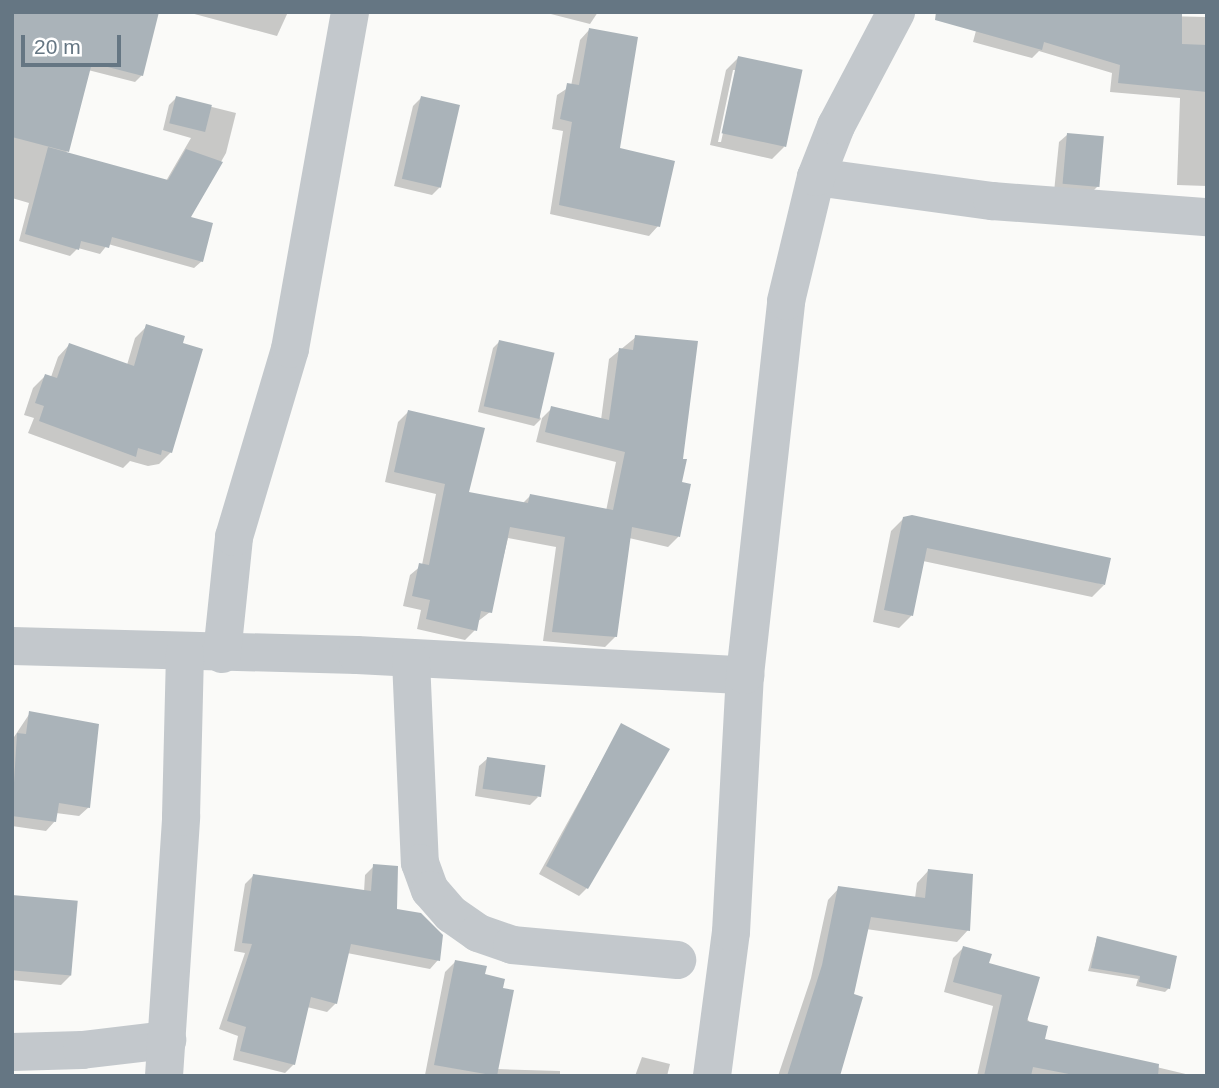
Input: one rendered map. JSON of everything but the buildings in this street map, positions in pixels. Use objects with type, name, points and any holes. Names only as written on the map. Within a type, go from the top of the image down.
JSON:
[{"type":"street","points":[[12,1052],[82,1051],[166,1058],[204,654],[234,537],[290,349],[351,12]]},
{"type":"street","points":[[712,1076],[731,932],[745,675],[773,392],[800,230],[816,177],[836,126],[896,12]]},
{"type":"street","points":[[816,177],[992,201],[1207,217]]},
{"type":"street","points":[[12,646],[745,675]]},
{"type":"street","points":[[411,660],[420,863],[430,890],[451,914],[478,933],[512,945],[677,960]]}]
